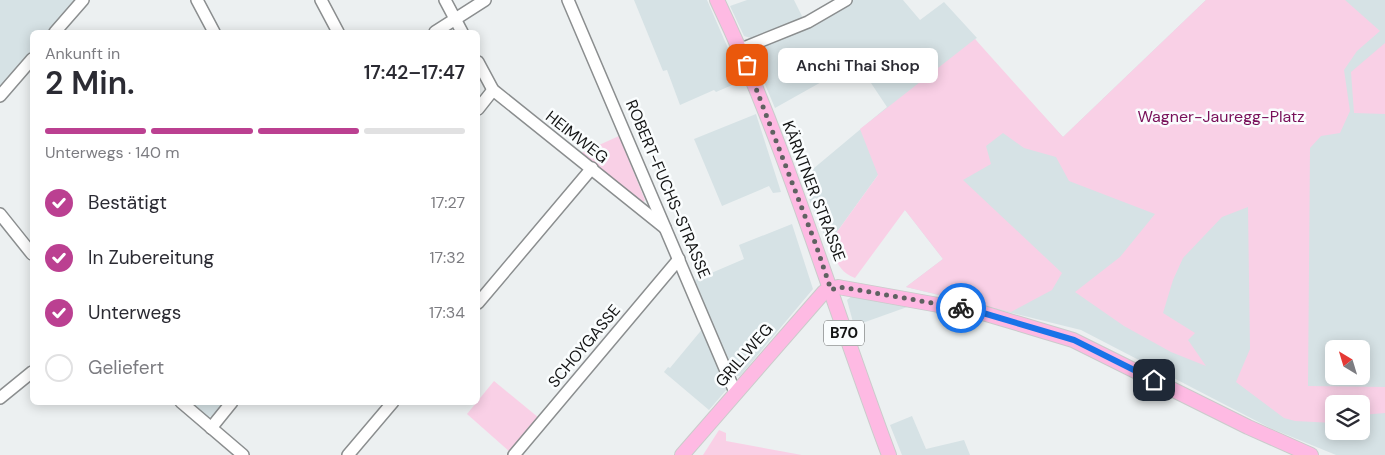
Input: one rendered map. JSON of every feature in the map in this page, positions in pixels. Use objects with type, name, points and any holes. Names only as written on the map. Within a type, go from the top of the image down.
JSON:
[{"type":"main road","name":"KÄRNTNER STRASSE","points":[[718,0],[741,49],[816,245],[836,310],[890,455]]},
{"type":"main road","points":[[831,290],[838,287],[847,288],[930,302],[983,313],[1074,340],[1248,427],[1311,455]]},
{"type":"main road","name":"GRILLWEG","points":[[687,453],[735,392],[824,292],[831,290]]},
{"type":"street","points":[[67,27],[83,0]]},
{"type":"street","points":[[198,0],[213,30]]},
{"type":"street","points":[[322,0],[337,30]]},
{"type":"street","points":[[445,0],[461,30]]},
{"type":"street","points":[[438,30],[484,0]]},
{"type":"street","name":"ROBERT-FUCHS-STRASSE","points":[[568,0],[735,392]]},
{"type":"street","points":[[741,49],[808,22],[846,0]]},
{"type":"street","points":[[0,96],[30,60]]},
{"type":"street","name":"HEIMWEG","points":[[480,66],[493,90],[592,168],[666,230]]},
{"type":"street","points":[[480,106],[493,90]]},
{"type":"street","points":[[480,300],[592,168]]},
{"type":"street","points":[[0,214],[30,252]]},
{"type":"street","name":"SCHOYGASSE","points":[[514,455],[679,259]]},
{"type":"street","points":[[0,398],[30,374]]},
{"type":"street","points":[[184,405],[243,455]]},
{"type":"street","points":[[211,428],[230,405]]},
{"type":"street","points":[[348,455],[390,405]]},
{"type":"shaded area","points":[[0,0],[76,0],[49,30],[30,30],[30,52],[0,88]]},
{"type":"shaded area","points":[[634,0],[707,0],[744,85],[737,83],[716,92],[714,90],[680,105],[667,70],[663,71]]},
{"type":"shaded area","points":[[747,0],[794,0],[803,18],[834,0],[903,0],[920,20],[944,2],[977,38],[975,39],[987,55],[1063,137],[1206,0],[1385,0],[1385,455],[1336,455],[1270,428],[1081,330],[906,287],[943,259],[878,175],[829,243],[827,242],[801,179],[887,107],[857,62],[775,108],[753,56],[756,51],[751,38],[744,36],[730,6]]},
{"type":"shaded area","points":[[756,114],[781,192],[773,193],[769,186],[722,206],[694,139]]},
{"type":"shaded area","points":[[792,224],[813,289],[740,376],[733,375],[695,280],[744,259],[739,245]]},
{"type":"shaded area","points":[[852,296],[910,306],[854,326],[847,300]]},
{"type":"shaded area","points":[[704,327],[728,385],[727,389],[709,410],[664,372],[668,367],[670,368]]},
{"type":"shaded area","points":[[193,405],[222,405],[213,416],[207,417]]},
{"type":"shaded area","points":[[912,416],[926,449],[964,440],[970,455],[902,455],[890,425]]},
{"type":"green space","name":"Wagner-Jauregg-Platz","points":[[1206,0],[1345,0],[1380,31],[1357,51],[1344,70],[1350,111],[1340,133],[1321,136],[1310,148],[1308,386],[1385,387],[1385,413],[1370,414],[1370,395],[1325,395],[1325,423],[1295,421],[1284,418],[1236,382],[1250,349],[1248,207],[1222,217],[1183,258],[1173,280],[1163,313],[1195,333],[1188,340],[1206,366],[1171,352],[1124,326],[1075,292],[1120,257],[1155,214],[1069,181],[1056,157],[1024,148],[1003,133],[986,146],[991,164],[963,180],[1062,273],[1052,290],[1011,312],[906,287],[943,259],[905,210],[855,278],[841,269],[829,243],[878,175],[860,129],[975,39],[1063,137]]},
{"type":"green space","points":[[1385,43],[1385,114],[1354,113],[1351,72]]},
{"type":"green space","points":[[619,136],[645,200],[642,204],[579,154]]},
{"type":"green space","points":[[494,381],[539,418],[510,452],[467,414],[474,405],[480,405],[480,398]]},
{"type":"green space","points":[[719,430],[726,433],[726,441],[802,455],[703,455]]},
{"type":"way so far","points":[[747,65],[826,271],[831,290],[838,287],[847,288],[961,308]]},
{"type":"place","name":"Anchi Thai Shop","points":[[747,65]]},
{"type":"route","points":[[961,308],[1074,340],[1154,380]]}]
